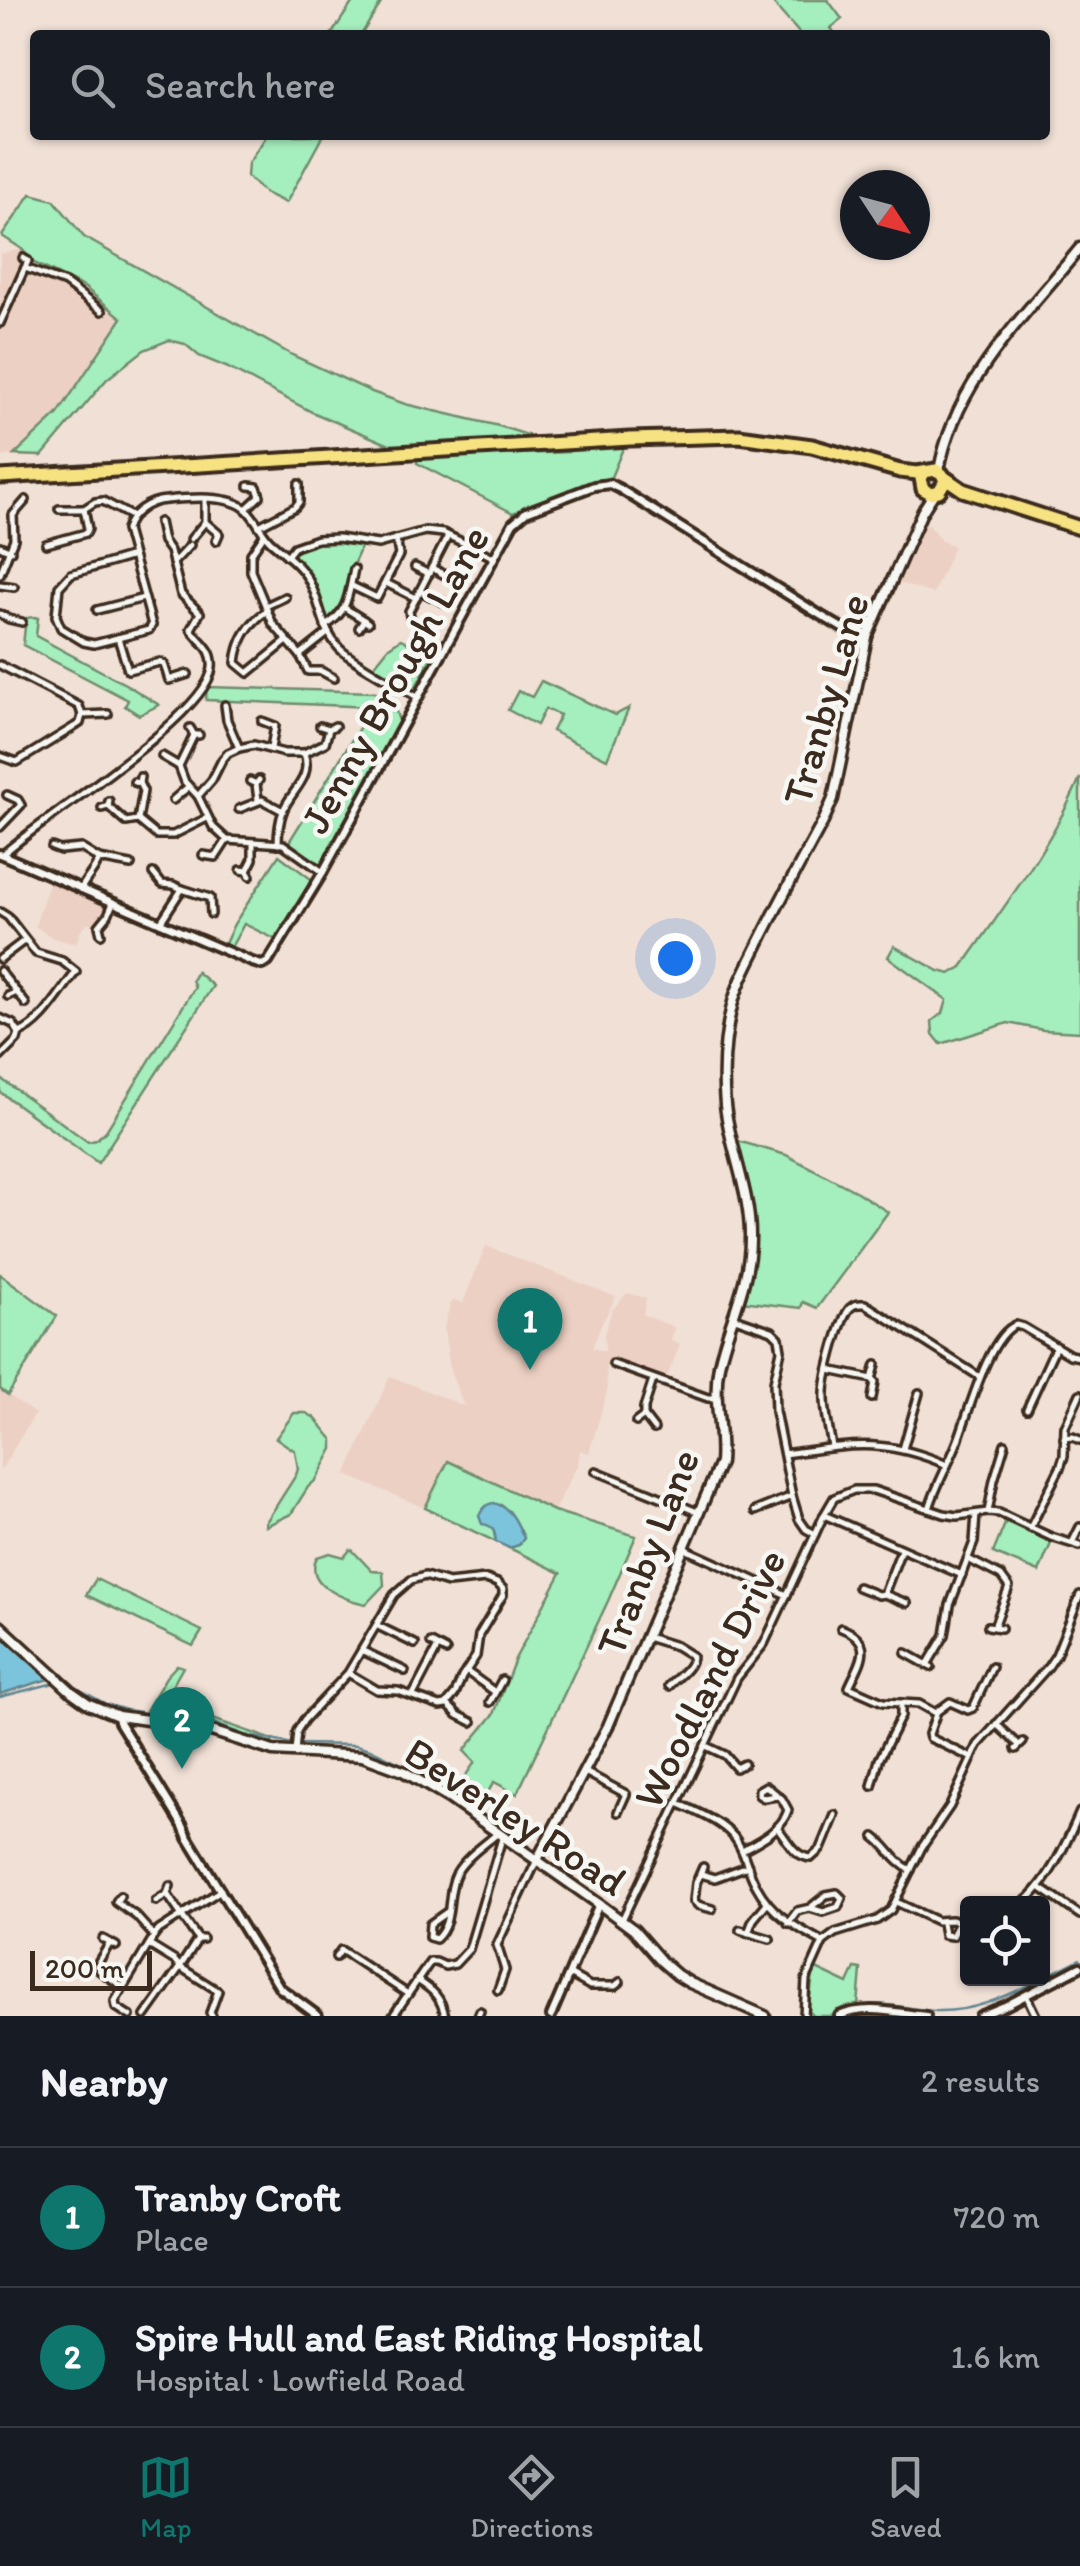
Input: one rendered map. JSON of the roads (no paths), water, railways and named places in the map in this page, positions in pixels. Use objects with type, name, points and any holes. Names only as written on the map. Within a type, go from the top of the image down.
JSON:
[{"type":"highway","points":[[0,478],[607,440],[738,436],[812,446],[900,471],[934,473],[963,490],[1080,528]]},
{"type":"highway","points":[[900,471],[930,490],[963,490]]},
{"type":"highway","points":[[930,490],[921,478],[934,473]]},
{"type":"highway","points":[[930,490],[944,485],[934,473]]},
{"type":"main road","points":[[934,473],[974,380],[1080,249]]},
{"type":"main road","name":"Tranby Lane","points":[[537,1860],[608,1726],[720,1463],[722,1443],[715,1398],[719,1366],[743,1283],[750,1240],[745,1195],[725,1105],[729,1018],[743,976],[824,822],[833,798],[867,637],[930,490]]},
{"type":"main road","name":"Beverley Road","points":[[0,1626],[59,1682],[89,1704],[118,1716],[199,1727],[272,1750],[362,1756],[404,1771],[450,1799],[622,1921],[677,1975],[765,2016]]},
{"type":"street","points":[[1,319],[28,261],[23,258]]},
{"type":"street","points":[[25,268],[66,283],[102,310]]},
{"type":"street","points":[[259,526],[295,507],[299,484]]},
{"type":"street","name":"Jenny Brough Lane","points":[[1,854],[262,965],[273,956],[323,872],[513,524],[526,512],[594,486],[610,484],[620,489],[820,616],[867,637]]},
{"type":"street","points":[[246,508],[260,496],[257,487],[249,486]]},
{"type":"street","points":[[0,574],[14,539],[13,516],[26,500]]},
{"type":"street","points":[[133,556],[70,574],[59,586],[56,616],[61,628],[91,644],[147,631],[152,625],[126,530],[132,516],[160,500],[230,500],[246,508],[264,535],[310,582],[321,620],[341,651],[418,696]]},
{"type":"street","points":[[177,566],[205,522],[205,500]]},
{"type":"street","points":[[59,509],[84,509],[103,501],[132,516]]},
{"type":"street","points":[[46,544],[86,533],[84,509]]},
{"type":"street","points":[[1,854],[134,754],[192,703],[209,677],[210,652],[191,630],[200,613],[181,594],[177,566],[163,542],[159,522]]},
{"type":"street","points":[[205,522],[219,534],[216,541]]},
{"type":"street","points":[[287,556],[294,547],[317,539],[378,544],[425,531],[442,533],[493,556]]},
{"type":"street","points":[[264,535],[253,548],[250,565],[273,624],[300,655],[305,671],[321,671],[334,679]]},
{"type":"street","points":[[411,618],[409,612],[448,536]]},
{"type":"street","points":[[352,586],[377,598],[399,555],[396,538]]},
{"type":"street","points":[[0,546],[11,551]]},
{"type":"street","points":[[414,566],[459,583]]},
{"type":"street","points":[[300,655],[344,608],[354,569]]},
{"type":"street","points":[[386,582],[446,604]]},
{"type":"street","points":[[0,586],[14,588]]},
{"type":"street","points":[[285,597],[266,608],[244,633],[236,663],[248,674],[287,640]]},
{"type":"street","points":[[97,610],[144,598]]},
{"type":"street","points":[[344,608],[366,622],[358,628]]},
{"type":"street","points":[[0,614],[22,622]]},
{"type":"street","points":[[118,638],[127,669],[160,662],[164,663],[168,680],[188,674]]},
{"type":"street","points":[[0,665],[79,706],[82,715],[74,728],[17,762],[0,756]]},
{"type":"street","points":[[225,705],[239,748]]},
{"type":"street","points":[[82,715],[108,714]]},
{"type":"street","points":[[262,721],[277,725],[270,748]]},
{"type":"street","points":[[198,796],[228,753],[254,745],[284,753],[304,753],[325,743],[332,728],[320,726]]},
{"type":"street","points":[[179,766],[196,735],[190,728]]},
{"type":"street","points":[[278,844],[283,810],[307,769],[304,753]]},
{"type":"street","points":[[162,755],[179,766],[207,818],[227,840],[290,848],[323,872]]},
{"type":"street","points":[[138,781],[143,791],[138,820]]},
{"type":"street","points":[[255,782],[258,800]]},
{"type":"street","points":[[173,801],[188,787]]},
{"type":"street","points":[[0,826],[21,805],[7,794]]},
{"type":"street","points":[[238,809],[258,800],[283,810]]},
{"type":"street","points":[[106,805],[126,822],[138,820],[156,835],[169,836],[207,818]]},
{"type":"street","points":[[203,855],[217,859],[227,840]]},
{"type":"street","points":[[246,872],[253,859],[254,843]]},
{"type":"street","points":[[57,847],[81,848],[99,859],[127,862]]},
{"type":"street","points":[[81,889],[99,859]]},
{"type":"street","points":[[157,876],[162,884],[173,884],[210,898],[214,902],[210,914]]},
{"type":"street","points":[[160,923],[182,889]]},
{"type":"street","points":[[101,934],[99,926],[113,903]]},
{"type":"street","points":[[0,912],[8,916],[36,954],[62,961],[76,972],[54,1002],[27,1030],[19,1033]]},
{"type":"street","points":[[0,959],[25,940]]},
{"type":"street","points":[[0,970],[26,1004]]},
{"type":"street","points":[[8,996],[17,992]]},
{"type":"street","points":[[0,1018],[14,1024],[19,1033],[0,1057]]},
{"type":"street","points":[[832,1447],[825,1391],[835,1346],[850,1308],[857,1304],[865,1304],[980,1378]]},
{"type":"street","name":"Woodland Drive","points":[[622,1921],[737,1678],[764,1644],[815,1534],[800,1519],[783,1454],[774,1397],[781,1350],[779,1338],[772,1331],[732,1318]]},
{"type":"street","points":[[929,1509],[980,1378],[1003,1332],[1016,1325],[1023,1327],[1080,1357]]},
{"type":"street","points":[[1027,1409],[1056,1346]]},
{"type":"street","points":[[612,1364],[715,1398]]},
{"type":"street","points":[[872,1398],[876,1365]]},
{"type":"street","points":[[829,1370],[872,1379]]},
{"type":"street","points":[[653,1380],[644,1416],[654,1429]]},
{"type":"street","points":[[1030,1528],[1060,1468],[1065,1427],[1080,1394]]},
{"type":"street","points":[[903,1449],[921,1397]]},
{"type":"street","points":[[636,1422],[644,1416]]},
{"type":"street","points":[[1064,1438],[1080,1440]]},
{"type":"street","points":[[783,1454],[866,1444],[903,1449],[946,1466]]},
{"type":"street","points":[[988,1512],[1006,1448]]},
{"type":"street","points":[[596,1471],[700,1512]]},
{"type":"street","points":[[815,1534],[834,1498],[854,1490],[873,1490],[958,1516],[999,1513],[1080,1546]]},
{"type":"street","points":[[757,1508],[792,1496]]},
{"type":"street","points":[[906,1653],[929,1666],[945,1635],[950,1605],[976,1532],[976,1514]]},
{"type":"street","points":[[824,1515],[962,1574]]},
{"type":"street","points":[[1072,1543],[1080,1527]]},
{"type":"street","points":[[684,1548],[787,1595]]},
{"type":"street","points":[[884,1594],[901,1550]]},
{"type":"street","points":[[968,1559],[1000,1576],[1008,1587],[994,1627]]},
{"type":"street","points":[[295,1752],[297,1731],[304,1720],[348,1674],[394,1595],[411,1580],[424,1576],[445,1583],[482,1579],[499,1584],[504,1590],[479,1635],[477,1654],[448,1704],[440,1706],[398,1691],[377,1690],[348,1674]]},
{"type":"street","points":[[858,1587],[908,1603]]},
{"type":"street","points":[[801,2016],[807,1976],[823,1942],[834,1932],[878,1920],[896,1902],[924,1842],[950,1806],[982,1739],[1054,1658],[1080,1596]]},
{"type":"street","points":[[378,1626],[415,1644]]},
{"type":"street","points":[[841,1628],[857,1636],[863,1648],[862,1660],[849,1687],[882,1702],[919,1704],[936,1712]]},
{"type":"street","points":[[647,1637],[692,1656],[692,1662],[669,1686]]},
{"type":"street","points":[[414,1696],[435,1645],[446,1651]]},
{"type":"street","points":[[363,1651],[405,1671]]},
{"type":"street","points":[[972,1758],[931,1740],[929,1734],[936,1712],[950,1702],[968,1710],[974,1707],[992,1667]]},
{"type":"street","points":[[466,1671],[495,1692]]},
{"type":"street","points":[[490,1702],[502,1680]]},
{"type":"street","points":[[448,1704],[472,1722]]},
{"type":"street","points":[[872,1786],[879,1760],[900,1716],[901,1704]]},
{"type":"street","points":[[118,1716],[280,1988],[318,2016]]},
{"type":"street","points":[[996,1724],[1019,1745]]},
{"type":"street","points":[[706,1746],[725,1755],[736,1768],[744,1764]]},
{"type":"street","points":[[583,1771],[626,1794],[618,1812]]},
{"type":"street","points":[[742,1850],[786,1818],[788,1810],[778,1796]]},
{"type":"street","points":[[678,1804],[719,1823],[733,1836],[767,1903],[788,1923],[823,1942]]},
{"type":"street","points":[[1030,1896],[1069,1838],[1080,1812]]},
{"type":"street","points":[[777,1827],[799,1856],[810,1858],[822,1849],[836,1813]]},
{"type":"street","points":[[447,1912],[440,1936],[429,1937],[430,1924],[451,1905],[450,1892],[458,1871],[500,1834]]},
{"type":"street","points":[[393,2016],[430,1962],[455,1964],[468,1949],[500,1834]]},
{"type":"street","points":[[874,1836],[887,1846],[899,1864],[911,1870]]},
{"type":"street","points":[[887,1846],[895,1840]]},
{"type":"street","points":[[497,1990],[505,1970],[497,1944],[537,1860]]},
{"type":"street","points":[[709,1911],[694,1900],[702,1870],[715,1878],[748,1866]]},
{"type":"street","points":[[156,1900],[167,1894],[170,1886]]},
{"type":"street","points":[[1039,1887],[1080,1914]]},
{"type":"street","points":[[130,2016],[116,2007],[115,2001],[158,1930],[221,1890]]},
{"type":"street","points":[[788,1923],[801,1908],[823,1912],[838,1906],[842,1898],[832,1893],[810,1908]]},
{"type":"street","points":[[145,2016],[200,1939],[167,1894]]},
{"type":"street","points":[[116,1900],[154,1936]]},
{"type":"street","points":[[896,1902],[942,1922],[959,1922],[952,1936],[944,1935],[942,1922]]},
{"type":"street","points":[[767,1903],[744,1931],[770,1939]]},
{"type":"street","points":[[550,2016],[599,1904]]},
{"type":"street","points":[[103,1938],[113,1945],[99,1961],[99,1970],[124,1987]]},
{"type":"street","points":[[336,1957],[346,1942]]},
{"type":"street","points":[[150,1945],[218,1991],[209,2015]]},
{"type":"street","points":[[341,1950],[408,1994]]},
{"type":"street","points":[[980,2016],[1080,1968]]},
{"type":"street","points":[[568,1974],[590,1986],[615,1986],[621,1982]]},
{"type":"street","points":[[417,1980],[442,2001],[445,2016]]},
{"type":"street","points":[[1026,1996],[1036,2016]]},
{"type":"street","points":[[839,2016],[852,2010],[874,2009],[926,2016]]},
{"type":"water","points":[[494,1503],[510,1512],[516,1522],[524,1538],[519,1545],[509,1548],[496,1542],[493,1529],[482,1524],[479,1516],[486,1505]]},
{"type":"water","points":[[0,1635],[49,1679],[0,1694]]},
{"type":"waterway","points":[[0,1697],[58,1682]]},
{"type":"waterway","points":[[66,1682],[106,1704],[126,1710],[208,1721],[244,1735],[293,1744]]},
{"type":"waterway","points":[[299,1744],[356,1745],[370,1749],[422,1774],[534,1850]]},
{"type":"waterway","points":[[1050,1974],[1080,1959]]},
{"type":"waterway","points":[[851,2009],[872,2005],[951,2011],[991,2001],[1026,1986]]},
{"type":"place","name":"Tranby Croft","points":[[530,1370]]},
{"type":"place","name":"Spire Hull and East Riding Hospital","points":[[182,1769]]}]
